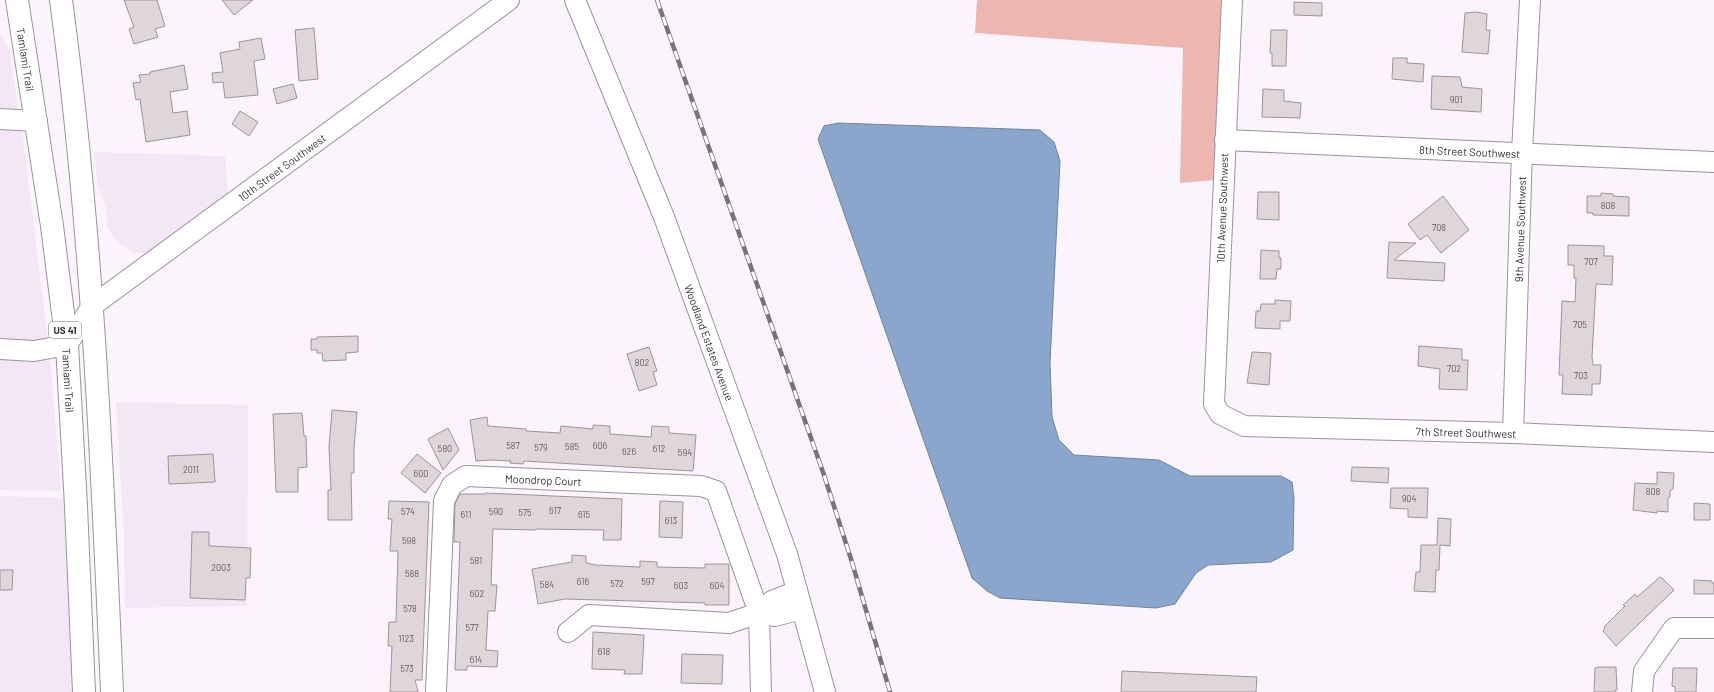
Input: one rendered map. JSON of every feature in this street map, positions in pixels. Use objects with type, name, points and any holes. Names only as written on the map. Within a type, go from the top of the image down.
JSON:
[{"type":"main road","name":"Tamiami Trail","points":[[17,0],[52,226],[67,345],[84,692]]},
{"type":"main road","name":"US 41","points":[[61,0],[80,154],[92,306],[112,692]]},
{"type":"street","name":"10th Street Southwest","points":[[67,345],[92,306],[139,270],[509,0]]},
{"type":"street","name":"Woodland Estates Avenue","points":[[576,0],[664,217],[787,554],[825,692]]},
{"type":"street","name":"10th Avenue Southwest","points":[[1220,414],[1214,404],[1232,0]]},
{"type":"street","name":"9th Avenue Southwest","points":[[1513,433],[1522,152],[1530,0]]},
{"type":"street","points":[[0,119],[36,121]]},
{"type":"street","name":"8th Street Southwest","points":[[1225,140],[1522,152],[1714,162]]},
{"type":"street","points":[[0,349],[34,351],[67,345]]},
{"type":"street","name":"7th Street Southwest","points":[[1220,414],[1233,422],[1244,426],[1513,433],[1714,442]]},
{"type":"street","name":"Moondrop Court","points":[[436,692],[444,501],[452,485],[466,476],[701,486],[716,491],[759,614],[761,692]]},
{"type":"street","points":[[568,632],[589,615],[729,622],[759,614],[774,616],[799,600]]},
{"type":"street","points":[[1642,692],[1644,671],[1674,628],[1714,628]]},
{"type":"shaded area","points":[[977,0],[1223,0],[1215,180],[1180,183],[1183,48],[975,33]]},
{"type":"shaded area","points":[[0,34],[9,50],[19,113],[0,112]]},
{"type":"shaded area","points":[[0,127],[22,128],[48,341],[0,342]]},
{"type":"shaded area","points":[[94,152],[225,156],[228,196],[147,254],[133,252],[119,243],[107,228],[106,208],[98,187]]},
{"type":"shaded area","points":[[0,356],[50,356],[61,491],[0,490]]},
{"type":"shaded area","points":[[116,402],[248,405],[247,606],[125,608],[124,536]]},
{"type":"shaded area","points":[[0,496],[65,498],[75,692],[0,692]]},
{"type":"water","points":[[838,123],[1040,130],[1054,142],[1060,161],[1050,363],[1052,417],[1059,440],[1074,455],[1159,460],[1190,476],[1281,476],[1292,482],[1294,498],[1293,550],[1271,562],[1208,565],[1196,573],[1175,604],[1156,608],[1000,598],[987,591],[972,578],[818,139],[824,126]]},
{"type":"building","points":[[124,0],[157,0],[165,26],[155,29],[158,37],[134,44],[129,29],[134,27]]},
{"type":"building","points":[[222,0],[253,0],[234,15]]},
{"type":"building","points":[[1294,2],[1322,3],[1322,16],[1294,15]]},
{"type":"building","points":[[1476,12],[1487,14],[1486,30],[1490,30],[1488,54],[1462,52],[1465,13]]},
{"type":"building","points":[[314,28],[318,79],[299,81],[295,30]]},
{"type":"building","points":[[1271,30],[1287,30],[1286,66],[1272,66],[1272,53],[1270,53]]},
{"type":"building","points":[[261,38],[265,59],[254,61],[258,95],[225,98],[223,82],[213,83],[212,73],[223,72],[220,53],[240,49],[239,42]]},
{"type":"building","points":[[1393,58],[1407,58],[1407,63],[1424,64],[1423,82],[1392,79]]},
{"type":"building","points":[[184,65],[188,89],[170,92],[173,113],[187,111],[190,135],[146,142],[140,99],[136,100],[133,83],[141,82],[139,75],[150,74],[150,72]]},
{"type":"building","points":[[1432,76],[1460,77],[1462,87],[1482,89],[1481,112],[1431,109]]},
{"type":"building","points":[[293,84],[297,98],[277,104],[273,89]]},
{"type":"building","points":[[1263,89],[1284,90],[1284,101],[1301,103],[1300,118],[1262,117]]},
{"type":"building","points":[[240,111],[258,122],[249,136],[232,124]]},
{"type":"building","points":[[1258,192],[1279,192],[1279,220],[1257,219]]},
{"type":"building","points":[[1601,193],[1613,194],[1613,196],[1629,197],[1629,216],[1593,215],[1593,213],[1587,213],[1587,196],[1601,196]]},
{"type":"building","points":[[1443,196],[1469,230],[1441,253],[1427,235],[1420,240],[1408,224]]},
{"type":"building","points":[[1389,242],[1416,243],[1394,260],[1445,263],[1444,281],[1387,278]]},
{"type":"building","points":[[1568,245],[1604,246],[1604,256],[1613,256],[1612,285],[1596,284],[1592,357],[1593,365],[1601,365],[1600,384],[1592,384],[1592,395],[1562,394],[1563,375],[1559,375],[1562,301],[1575,302],[1576,278],[1574,278],[1574,265],[1568,265]]},
{"type":"building","points":[[1261,250],[1279,251],[1279,258],[1281,258],[1281,269],[1277,269],[1276,279],[1260,279]]},
{"type":"building","points":[[1275,300],[1291,301],[1290,321],[1280,321],[1280,329],[1255,328],[1256,311],[1260,311],[1261,304],[1275,304]]},
{"type":"building","points":[[358,336],[358,352],[346,353],[346,360],[323,361],[322,353],[317,353],[317,350],[311,350],[311,339],[317,339],[317,337]]},
{"type":"building","points":[[1419,346],[1462,349],[1462,360],[1468,360],[1467,390],[1439,389],[1440,369],[1418,366]]},
{"type":"building","points":[[649,347],[657,371],[653,372],[657,385],[639,391],[627,354]]},
{"type":"building","points":[[1252,352],[1271,353],[1269,385],[1247,383]]},
{"type":"building","points":[[332,410],[357,412],[354,448],[354,473],[351,473],[352,520],[328,520],[328,490],[331,490],[329,447]]},
{"type":"building","points":[[302,413],[304,436],[306,436],[307,467],[298,468],[298,492],[276,492],[273,414]]},
{"type":"building","points":[[487,417],[488,426],[526,429],[526,431],[560,433],[561,426],[593,429],[593,425],[610,426],[610,434],[651,437],[652,426],[669,427],[669,433],[696,435],[693,471],[524,461],[523,464],[510,463],[511,461],[476,461],[470,420]]},
{"type":"building","points":[[448,428],[459,450],[443,470],[428,439]]},
{"type":"building","points":[[213,454],[215,482],[169,484],[168,456]]},
{"type":"building","points":[[417,454],[441,473],[425,493],[401,473]]},
{"type":"building","points":[[1352,467],[1389,468],[1388,483],[1351,481]]},
{"type":"building","points":[[1657,472],[1674,473],[1673,489],[1670,491],[1670,497],[1668,498],[1668,512],[1657,511],[1657,513],[1633,510],[1635,483],[1657,484]]},
{"type":"building","points":[[1391,488],[1428,488],[1427,518],[1408,517],[1408,509],[1390,508]]},
{"type":"building","points":[[485,493],[622,499],[621,540],[603,540],[604,530],[493,529],[491,585],[497,585],[495,611],[488,611],[486,650],[498,651],[497,667],[467,666],[467,670],[455,670],[460,542],[454,542],[455,504],[460,494]]},
{"type":"building","points":[[389,501],[429,502],[422,680],[415,680],[418,692],[390,692],[392,646],[388,646],[389,622],[396,622],[398,551],[390,551],[392,519],[388,519]]},
{"type":"building","points":[[660,501],[683,502],[682,538],[659,537]]},
{"type":"building","points":[[1694,503],[1710,504],[1710,520],[1694,520]]},
{"type":"building","points":[[1438,518],[1451,519],[1450,546],[1440,545],[1439,570],[1436,570],[1435,592],[1414,591],[1416,572],[1420,572],[1421,545],[1437,545]]},
{"type":"building","points":[[192,532],[209,532],[209,546],[251,548],[250,578],[246,578],[245,600],[190,598]]},
{"type":"building","points":[[572,555],[586,556],[586,563],[596,565],[640,567],[640,561],[657,562],[657,567],[705,568],[705,564],[729,564],[729,605],[565,599],[538,604],[532,569],[572,562]]},
{"type":"building","points":[[0,570],[13,570],[12,590],[0,590]]},
{"type":"building","points":[[1660,577],[1674,590],[1616,646],[1603,631],[1605,628],[1604,627],[1625,606],[1623,605],[1635,594],[1637,597]]},
{"type":"building","points":[[1694,580],[1712,581],[1712,583],[1714,583],[1714,594],[1694,594]]},
{"type":"building","points":[[593,632],[644,635],[642,674],[624,674],[625,670],[592,669]]},
{"type":"building","points":[[682,654],[723,655],[722,684],[681,683]]},
{"type":"building","points":[[1616,667],[1617,690],[1615,690],[1615,692],[1594,692],[1595,668]]},
{"type":"building","points":[[1673,668],[1697,668],[1696,692],[1675,692],[1675,687],[1672,686]]},
{"type":"building","points":[[1122,671],[1257,677],[1256,692],[1121,692]]},
{"type":"railway","points":[[657,0],[824,475],[851,559],[890,692]]}]
